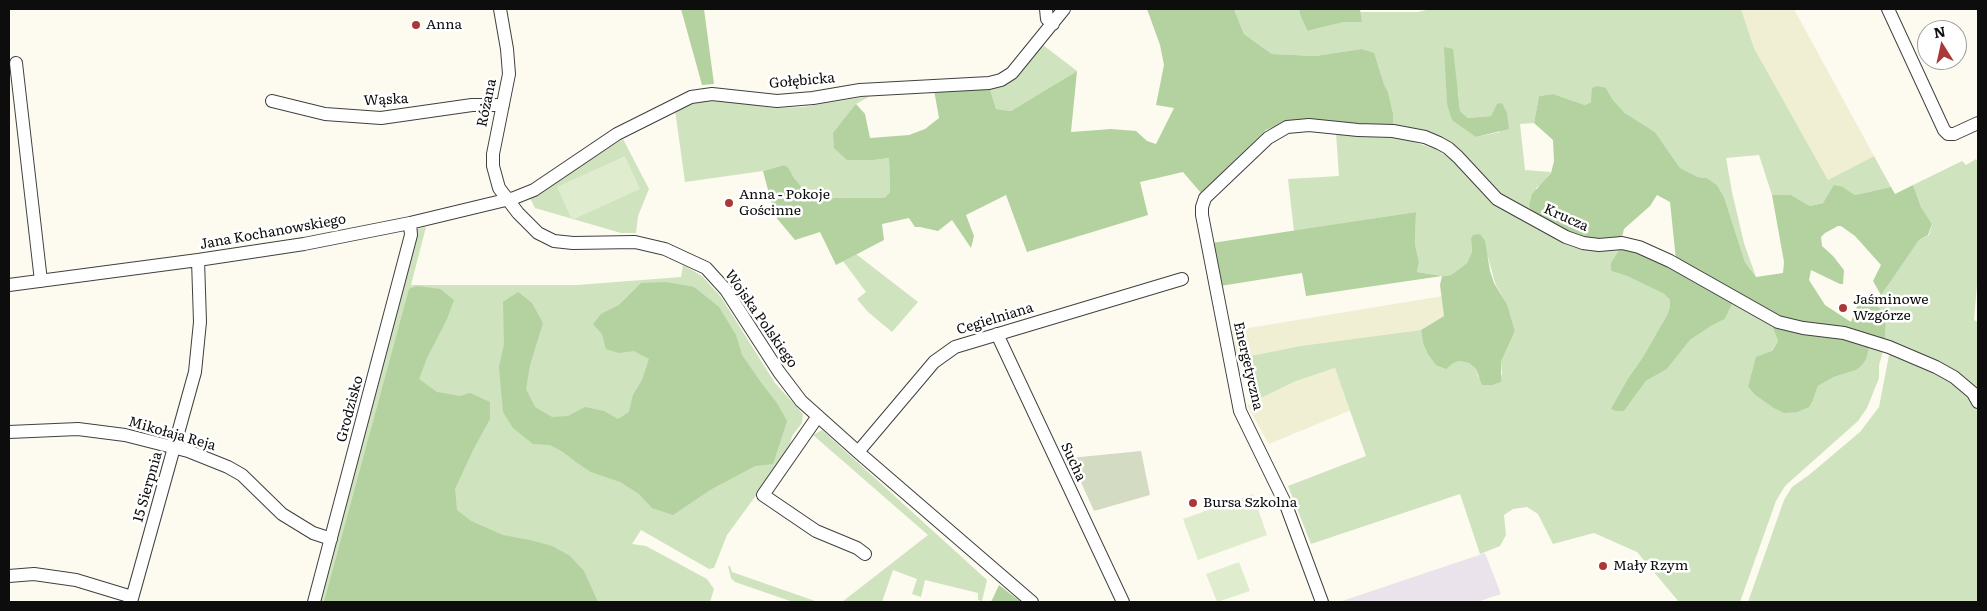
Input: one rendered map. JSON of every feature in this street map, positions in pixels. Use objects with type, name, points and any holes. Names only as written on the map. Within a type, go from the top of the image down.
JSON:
[{"type":"street","name":"Różana","points":[[500,9],[509,74],[492,154],[495,179],[507,199]]},
{"type":"street","points":[[1046,9],[1047,19],[1053,24]]},
{"type":"street","name":"Gołębicka","points":[[507,199],[534,190],[617,134],[691,97],[712,94],[777,101],[813,98],[860,90],[989,84],[1001,80],[1012,73],[1064,9]]},
{"type":"street","points":[[1888,9],[1944,130],[1948,134],[1954,134],[1978,123]]},
{"type":"street","points":[[16,63],[41,281]]},
{"type":"street","name":"Wąska","points":[[272,101],[325,114],[381,118],[472,105],[503,105]]},
{"type":"street","name":"Krucza","points":[[1238,167],[1268,138],[1286,127],[1297,125],[1393,131],[1425,137],[1448,148],[1497,200],[1566,236],[1584,243],[1599,245],[1622,243],[1639,247],[1670,261],[1778,322],[1803,328],[1844,333],[1886,346],[1936,367],[1954,377],[1973,393],[1978,402]]},
{"type":"street","name":"Energetyczna","points":[[1238,167],[1205,198],[1202,207],[1221,315],[1240,411],[1286,505],[1322,602]]},
{"type":"street","name":"Jana Kochanowskiego","points":[[9,285],[304,244],[507,199]]},
{"type":"street","name":"Wojska Polskiego","points":[[507,199],[542,236],[554,241],[573,244],[635,242],[665,249],[706,268],[726,290],[801,401],[1032,602]]},
{"type":"street","name":"Grodzisko","points":[[314,602],[411,235],[410,222]]},
{"type":"street","name":"15 Sierpnia","points":[[132,600],[195,372],[200,322],[198,260]]},
{"type":"street","name":"Cegielniana","points":[[858,452],[934,362],[955,347],[1182,279]]},
{"type":"street","name":"Sucha","points":[[997,334],[1122,602]]},
{"type":"street","points":[[818,416],[763,495],[816,531],[857,548],[865,554]]},
{"type":"street","name":"Mikołaja Reja","points":[[9,432],[78,428],[125,435],[175,448],[228,467],[242,475],[282,514],[313,533],[331,539]]},
{"type":"street","points":[[9,576],[34,574],[76,580],[132,600]]},
{"type":"shaded area","points":[[1485,553],[1501,594],[1477,602],[1339,602]]},
{"type":"green space","points":[[681,9],[704,9],[714,84],[702,85]]},
{"type":"green space","points":[[1147,9],[1234,9],[1244,34],[1272,54],[1315,56],[1361,49],[1374,53],[1388,92],[1393,113],[1393,126],[1279,125],[1266,130],[1201,193],[1183,172],[1140,182],[1148,215],[1027,252],[1006,195],[966,215],[974,236],[971,248],[952,220],[938,231],[915,227],[909,218],[882,224],[884,240],[836,265],[820,232],[795,240],[775,216],[763,171],[784,165],[788,167],[794,178],[814,201],[835,198],[884,198],[890,192],[889,158],[847,160],[834,148],[833,133],[856,104],[865,114],[870,138],[909,135],[925,129],[939,118],[934,90],[990,89],[996,109],[1011,111],[1077,71],[1071,132],[1111,129],[1136,131],[1147,141],[1156,144],[1174,108],[1156,105],[1164,65],[1160,45]]},
{"type":"green space","points":[[1234,9],[1299,9],[1300,15],[1309,31],[1344,22],[1362,22],[1360,12],[1418,12],[1431,9],[1741,9],[1754,48],[1828,180],[1874,156],[1891,187],[1855,195],[1843,187],[1828,196],[1823,203],[1810,206],[1791,195],[1772,195],[1759,155],[1726,158],[1744,243],[1756,277],[1745,262],[1724,197],[1717,185],[1707,178],[1698,177],[1680,168],[1655,132],[1625,113],[1613,100],[1606,88],[1585,105],[1553,94],[1539,96],[1534,123],[1520,124],[1525,170],[1551,172],[1542,184],[1536,188],[1535,216],[1500,198],[1455,147],[1393,126],[1393,113],[1388,92],[1361,49],[1315,56],[1272,54],[1244,34]],"holes":[[[1458,91],[1460,111],[1468,118],[1491,116],[1497,105],[1500,132],[1476,137],[1447,104]]]},
{"type":"green space","points":[[1299,9],[1360,9],[1362,22],[1344,22],[1308,31]]},
{"type":"green space","points":[[1741,9],[1794,9],[1874,156],[1828,180],[1754,48]]},
{"type":"green space","points":[[1043,45],[1077,71],[1011,111],[996,109],[990,89],[1013,78]]},
{"type":"green space","points":[[1444,47],[1453,49],[1460,111],[1468,118],[1491,116],[1497,104],[1502,103],[1507,113],[1509,129],[1476,137],[1452,120],[1447,104]]},
{"type":"green space","points":[[1597,86],[1606,88],[1613,100],[1625,113],[1655,132],[1680,168],[1698,177],[1707,178],[1717,185],[1724,197],[1745,262],[1756,277],[1783,273],[1784,262],[1772,195],[1791,195],[1810,206],[1823,203],[1834,185],[1843,187],[1855,195],[1891,187],[1895,194],[1913,185],[1921,207],[1932,224],[1928,235],[1919,240],[1881,295],[1873,281],[1881,265],[1855,236],[1841,226],[1825,233],[1821,237],[1822,246],[1844,270],[1843,284],[1811,270],[1809,280],[1825,305],[1851,322],[1857,306],[1858,294],[1875,302],[1886,317],[1885,342],[1782,319],[1676,260],[1670,202],[1657,195],[1650,206],[1624,229],[1621,241],[1583,240],[1535,216],[1529,206],[1532,194],[1551,173],[1554,161],[1553,140],[1534,123],[1539,96],[1553,94],[1585,105],[1591,102],[1592,88]]},
{"type":"green space","points":[[870,96],[856,104],[874,160],[889,158],[890,192],[884,198],[835,198],[814,201],[794,178],[788,167],[784,165],[763,171],[685,182],[675,110],[709,99],[775,108],[803,107]]},
{"type":"green space","points":[[1336,133],[1391,135],[1436,149],[1455,162],[1481,191],[1498,204],[1622,246],[1611,271],[1627,276],[1664,294],[1670,300],[1667,315],[1629,377],[1624,411],[1646,381],[1667,369],[1690,340],[1725,319],[1733,302],[1771,323],[1778,341],[1748,387],[1755,395],[1772,407],[1813,400],[1818,386],[1834,377],[1856,370],[1870,344],[1883,351],[1879,365],[1879,378],[1867,408],[1858,421],[1785,486],[1776,501],[1740,602],[1679,602],[1637,552],[1594,533],[1553,544],[1538,514],[1527,507],[1513,509],[1504,515],[1506,535],[1500,546],[1480,554],[1460,494],[1311,544],[1288,486],[1366,456],[1335,368],[1296,381],[1259,399],[1250,367],[1250,356],[1300,346],[1421,330],[1423,343],[1453,362],[1469,363],[1476,369],[1478,377],[1502,375],[1501,362],[1515,331],[1507,304],[1495,283],[1488,257],[1471,239],[1472,252],[1467,263],[1451,275],[1443,276],[1417,272],[1419,262],[1415,244],[1416,212],[1294,231],[1288,179],[1339,176]]},
{"type":"green space","points":[[623,139],[649,189],[638,216],[636,233],[621,233],[535,208],[530,198]]},
{"type":"green space","points":[[625,156],[640,189],[572,220],[557,187]]},
{"type":"green space","points":[[1976,159],[1978,163],[1978,273],[1974,320],[1978,322],[1978,386],[1976,389],[1885,342],[1886,317],[1875,302],[1919,240],[1929,235],[1932,224],[1921,207],[1913,185],[1962,161],[1966,165]]},
{"type":"green space","points":[[1416,212],[1415,244],[1419,262],[1417,272],[1443,276],[1451,275],[1467,263],[1472,252],[1471,239],[1473,235],[1480,234],[1485,241],[1494,283],[1507,304],[1515,331],[1501,362],[1501,382],[1492,385],[1482,385],[1476,369],[1469,363],[1459,361],[1446,369],[1436,365],[1428,354],[1423,343],[1421,330],[1444,316],[1440,285],[1442,276],[1306,296],[1302,273],[1220,286],[1212,243]]},
{"type":"green space","points":[[426,227],[411,285],[577,285],[681,277],[683,265],[702,276],[721,297],[775,383],[803,414],[802,423],[792,436],[788,452],[727,535],[714,568],[709,569],[641,530],[632,544],[646,546],[707,579],[714,589],[710,602],[319,602],[417,229]]},
{"type":"green space","points":[[1622,246],[1631,247],[1733,302],[1725,319],[1690,340],[1667,369],[1646,381],[1624,411],[1616,411],[1611,409],[1643,357],[1670,307],[1670,300],[1664,294],[1627,276],[1611,271],[1611,263]]},
{"type":"green space","points":[[856,254],[918,302],[892,332],[868,312],[857,299],[866,292],[843,261]]},
{"type":"green space","points":[[666,282],[694,287],[719,307],[736,335],[742,355],[777,403],[787,421],[773,464],[755,466],[710,490],[673,515],[652,508],[639,494],[620,482],[591,472],[550,445],[533,444],[513,428],[503,412],[499,367],[504,344],[503,302],[518,292],[532,303],[543,323],[530,365],[526,389],[535,407],[552,417],[568,416],[585,407],[604,411],[618,419],[629,412],[633,395],[642,380],[649,359],[634,351],[619,353],[606,349],[602,334],[593,324],[601,314],[619,305],[641,283]]},
{"type":"green space","points":[[417,286],[440,289],[454,300],[419,379],[437,392],[460,396],[470,393],[490,402],[490,419],[455,489],[457,510],[471,521],[503,535],[552,546],[570,556],[584,571],[598,602],[324,602],[409,289]]},
{"type":"green space","points":[[1443,296],[1444,316],[1421,330],[1300,346],[1234,359],[1230,331]]},
{"type":"green space","points":[[1771,323],[1870,344],[1866,359],[1856,370],[1834,377],[1818,386],[1809,407],[1797,412],[1784,413],[1755,395],[1748,387],[1756,357],[1772,351],[1778,341]]},
{"type":"green space","points":[[1890,350],[1946,378],[1973,398],[1978,414],[1978,602],[1748,602],[1784,500],[1792,487],[1860,432],[1879,407]]},
{"type":"green space","points":[[1335,368],[1351,410],[1269,444],[1247,405],[1296,381]]},
{"type":"green space","points":[[822,430],[987,580],[982,601],[978,600],[978,593],[925,580],[921,597],[912,594],[917,579],[893,570],[882,602],[842,602],[928,535],[813,435]]},
{"type":"green space","points":[[1141,451],[1150,495],[1094,511],[1070,458]]},
{"type":"green space","points":[[1253,494],[1267,535],[1198,560],[1183,519]]},
{"type":"green space","points":[[1239,562],[1250,591],[1217,602],[1206,574]]},
{"type":"green space","points":[[728,566],[730,566],[732,572],[818,602],[793,602],[735,582],[731,578]]},
{"type":"green space","points":[[999,585],[1021,602],[991,602]]},
{"type":"place","name":"Anna","points":[[416,25]]},
{"type":"place","name":"Anna - Pokoje Gościnne","points":[[729,203]]},
{"type":"place","name":"Jaśminowe Wzgórze","points":[[1843,308]]},
{"type":"place","name":"Bursa Szkolna","points":[[1193,503]]},
{"type":"place","name":"Mały Rzym","points":[[1603,566]]}]
